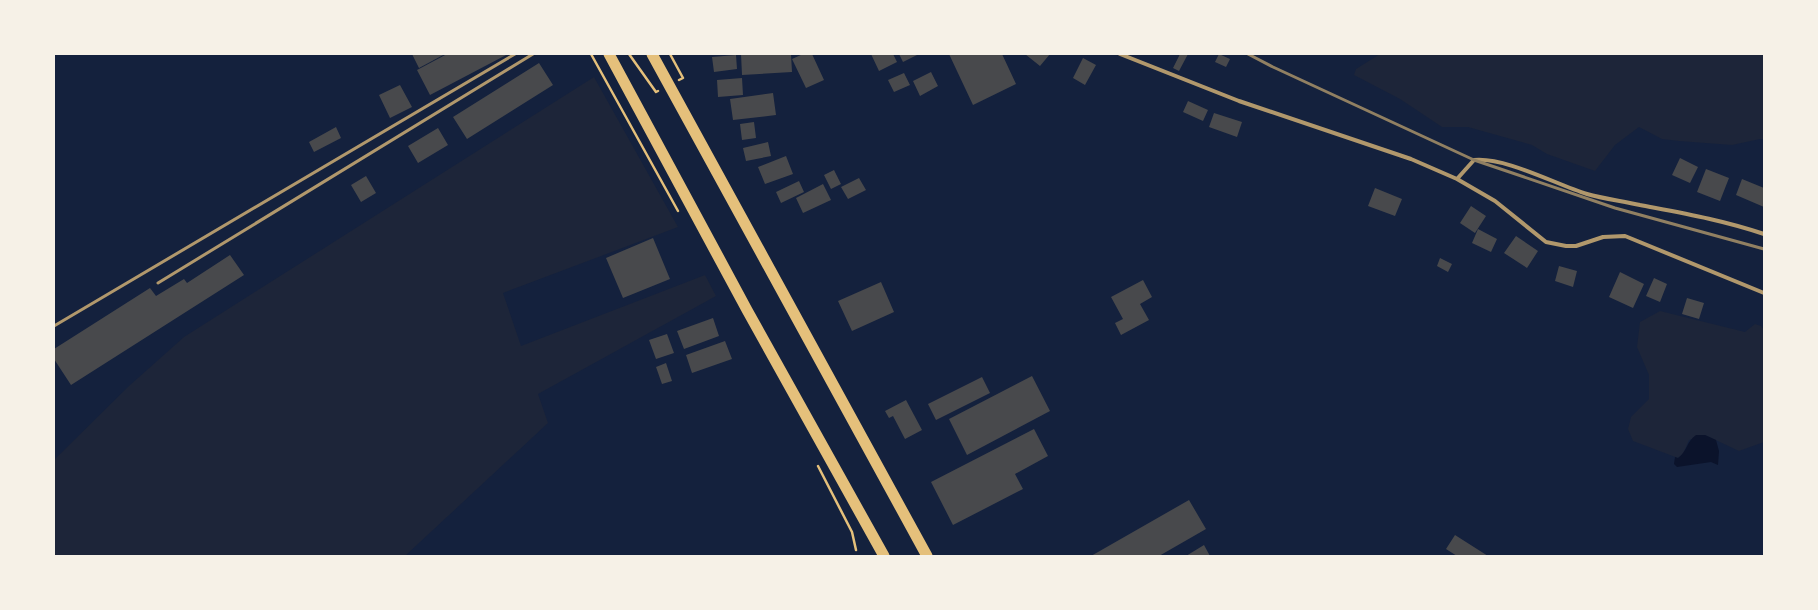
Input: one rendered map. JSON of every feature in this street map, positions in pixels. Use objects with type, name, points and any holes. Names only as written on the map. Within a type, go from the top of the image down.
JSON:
[{"type":"highway","points":[[609,54],[747,310],[884,556]]},
{"type":"highway","points":[[652,54],[927,556]]},
{"type":"street","points":[[1120,54],[1239,101],[1411,159],[1458,179],[1495,201],[1546,242],[1566,246],[1576,246],[1603,237],[1625,236],[1764,292]]},
{"type":"street","points":[[1458,179],[1474,160],[1482,159],[1501,163],[1588,194],[1701,216],[1738,225],[1764,234]]},
{"type":"lane","points":[[54,326],[515,54]]},
{"type":"lane","points":[[158,283],[533,54]]},
{"type":"path","points":[[629,54],[656,92],[669,85]]},
{"type":"shaded area","points":[[1380,54],[1764,54],[1764,139],[1732,145],[1679,141],[1662,139],[1639,127],[1615,145],[1595,171],[1547,154],[1532,145],[1468,127],[1442,127],[1400,99],[1354,75],[1356,69]]},
{"type":"shaded area","points":[[594,77],[678,227],[503,293],[521,346],[705,275],[716,296],[538,394],[548,423],[405,556],[54,556],[54,460],[129,386],[184,337]]},
{"type":"shaded area","points":[[1660,311],[1745,332],[1755,324],[1761,326],[1764,330],[1764,442],[1739,451],[1705,435],[1689,440],[1683,454],[1678,458],[1633,441],[1628,429],[1631,417],[1649,399],[1649,375],[1637,347],[1640,322]]},
{"type":"shaded area","points":[[1696,435],[1705,435],[1716,440],[1719,451],[1718,465],[1711,462],[1677,467],[1674,464],[1675,457],[1678,458],[1681,456],[1690,441]]},
{"type":"building","points":[[412,54],[445,54],[419,68]]},
{"type":"building","points":[[447,54],[508,54],[430,95],[417,70]]},
{"type":"building","points":[[741,54],[791,54],[792,72],[742,75]]},
{"type":"building","points":[[803,54],[812,54],[824,80],[806,88],[792,59]]},
{"type":"building","points":[[871,54],[893,54],[897,62],[879,71]]},
{"type":"building","points":[[899,54],[919,54],[903,62]]},
{"type":"building","points":[[949,54],[1002,54],[1016,84],[973,105]]},
{"type":"building","points":[[1025,54],[1050,54],[1040,66]]},
{"type":"building","points":[[1180,54],[1188,54],[1179,71],[1173,68]]},
{"type":"building","points":[[1219,54],[1230,59],[1226,67],[1215,62]]},
{"type":"building","points":[[736,55],[737,69],[714,72],[712,57]]},
{"type":"building","points":[[1083,58],[1096,65],[1085,85],[1073,78]]},
{"type":"building","points":[[539,63],[553,85],[467,139],[453,117]]},
{"type":"building","points":[[931,72],[938,86],[920,96],[913,81]]},
{"type":"building","points":[[904,73],[910,85],[894,92],[888,80]]},
{"type":"building","points":[[742,78],[743,95],[718,97],[717,80]]},
{"type":"building","points":[[400,85],[412,107],[390,118],[379,95]]},
{"type":"building","points":[[773,93],[776,115],[733,120],[730,99]]},
{"type":"building","points":[[1188,101],[1208,110],[1203,121],[1183,112]]},
{"type":"building","points":[[1214,113],[1242,122],[1237,137],[1209,127]]},
{"type":"building","points":[[754,122],[756,138],[742,140],[740,124]]},
{"type":"building","points":[[336,127],[341,138],[314,152],[309,142]]},
{"type":"building","points":[[438,128],[448,145],[418,163],[408,146]]},
{"type":"building","points":[[768,142],[771,156],[746,161],[743,148]]},
{"type":"building","points":[[786,156],[793,174],[765,184],[758,167]]},
{"type":"building","points":[[1680,158],[1698,167],[1690,183],[1672,175]]},
{"type":"building","points":[[1706,169],[1729,178],[1720,201],[1697,192]]},
{"type":"building","points":[[834,170],[841,184],[831,189],[824,175]]},
{"type":"building","points":[[366,176],[376,193],[361,202],[351,185]]},
{"type":"building","points":[[859,178],[866,190],[848,199],[841,187]]},
{"type":"building","points":[[1742,179],[1764,188],[1764,207],[1736,195]]},
{"type":"building","points":[[799,181],[804,192],[781,203],[776,192]]},
{"type":"building","points":[[823,184],[831,200],[803,213],[796,198]]},
{"type":"building","points":[[1375,188],[1402,199],[1395,216],[1368,206]]},
{"type":"building","points":[[1471,206],[1486,216],[1475,233],[1460,223]]},
{"type":"building","points":[[1478,229],[1497,239],[1491,252],[1472,243]]},
{"type":"building","points":[[1516,236],[1538,251],[1527,268],[1504,253]]},
{"type":"building","points":[[653,238],[670,279],[623,298],[606,258]]},
{"type":"building","points":[[230,255],[244,275],[71,385],[54,359],[54,349],[150,288],[156,296],[184,279],[187,283]]},
{"type":"building","points":[[1440,258],[1452,264],[1448,272],[1437,266]]},
{"type":"building","points":[[1559,266],[1577,271],[1573,287],[1555,281]]},
{"type":"building","points":[[1620,272],[1644,284],[1633,308],[1609,297]]},
{"type":"building","points":[[1654,278],[1667,284],[1660,302],[1646,296]]},
{"type":"building","points":[[1143,280],[1152,297],[1140,304],[1149,320],[1121,335],[1115,323],[1123,319],[1111,297]]},
{"type":"building","points":[[881,282],[894,312],[852,331],[838,301]]},
{"type":"building","points":[[1687,298],[1704,303],[1699,319],[1682,314]]},
{"type":"building","points":[[713,318],[719,336],[684,349],[677,331]]},
{"type":"building","points":[[667,334],[674,353],[656,359],[649,340]]},
{"type":"building","points":[[725,341],[732,359],[692,373],[686,355]]},
{"type":"building","points":[[666,363],[672,381],[662,384],[656,367]]},
{"type":"building","points":[[1032,376],[1050,411],[967,455],[949,419]]},
{"type":"building","points":[[982,377],[990,393],[936,420],[928,404]]},
{"type":"building","points":[[906,400],[922,430],[905,439],[893,416],[889,418],[885,411]]},
{"type":"building","points":[[1034,429],[1048,456],[1015,474],[1023,489],[953,525],[931,482]]},
{"type":"building","points":[[1189,500],[1206,529],[1159,556],[1091,556]]},
{"type":"building","points":[[1455,535],[1488,556],[1457,556],[1446,549]]},
{"type":"building","points":[[1204,545],[1210,556],[1186,556]]},
{"type":"railway","points":[[1248,54],[1474,160],[1615,208],[1764,249]]}]
